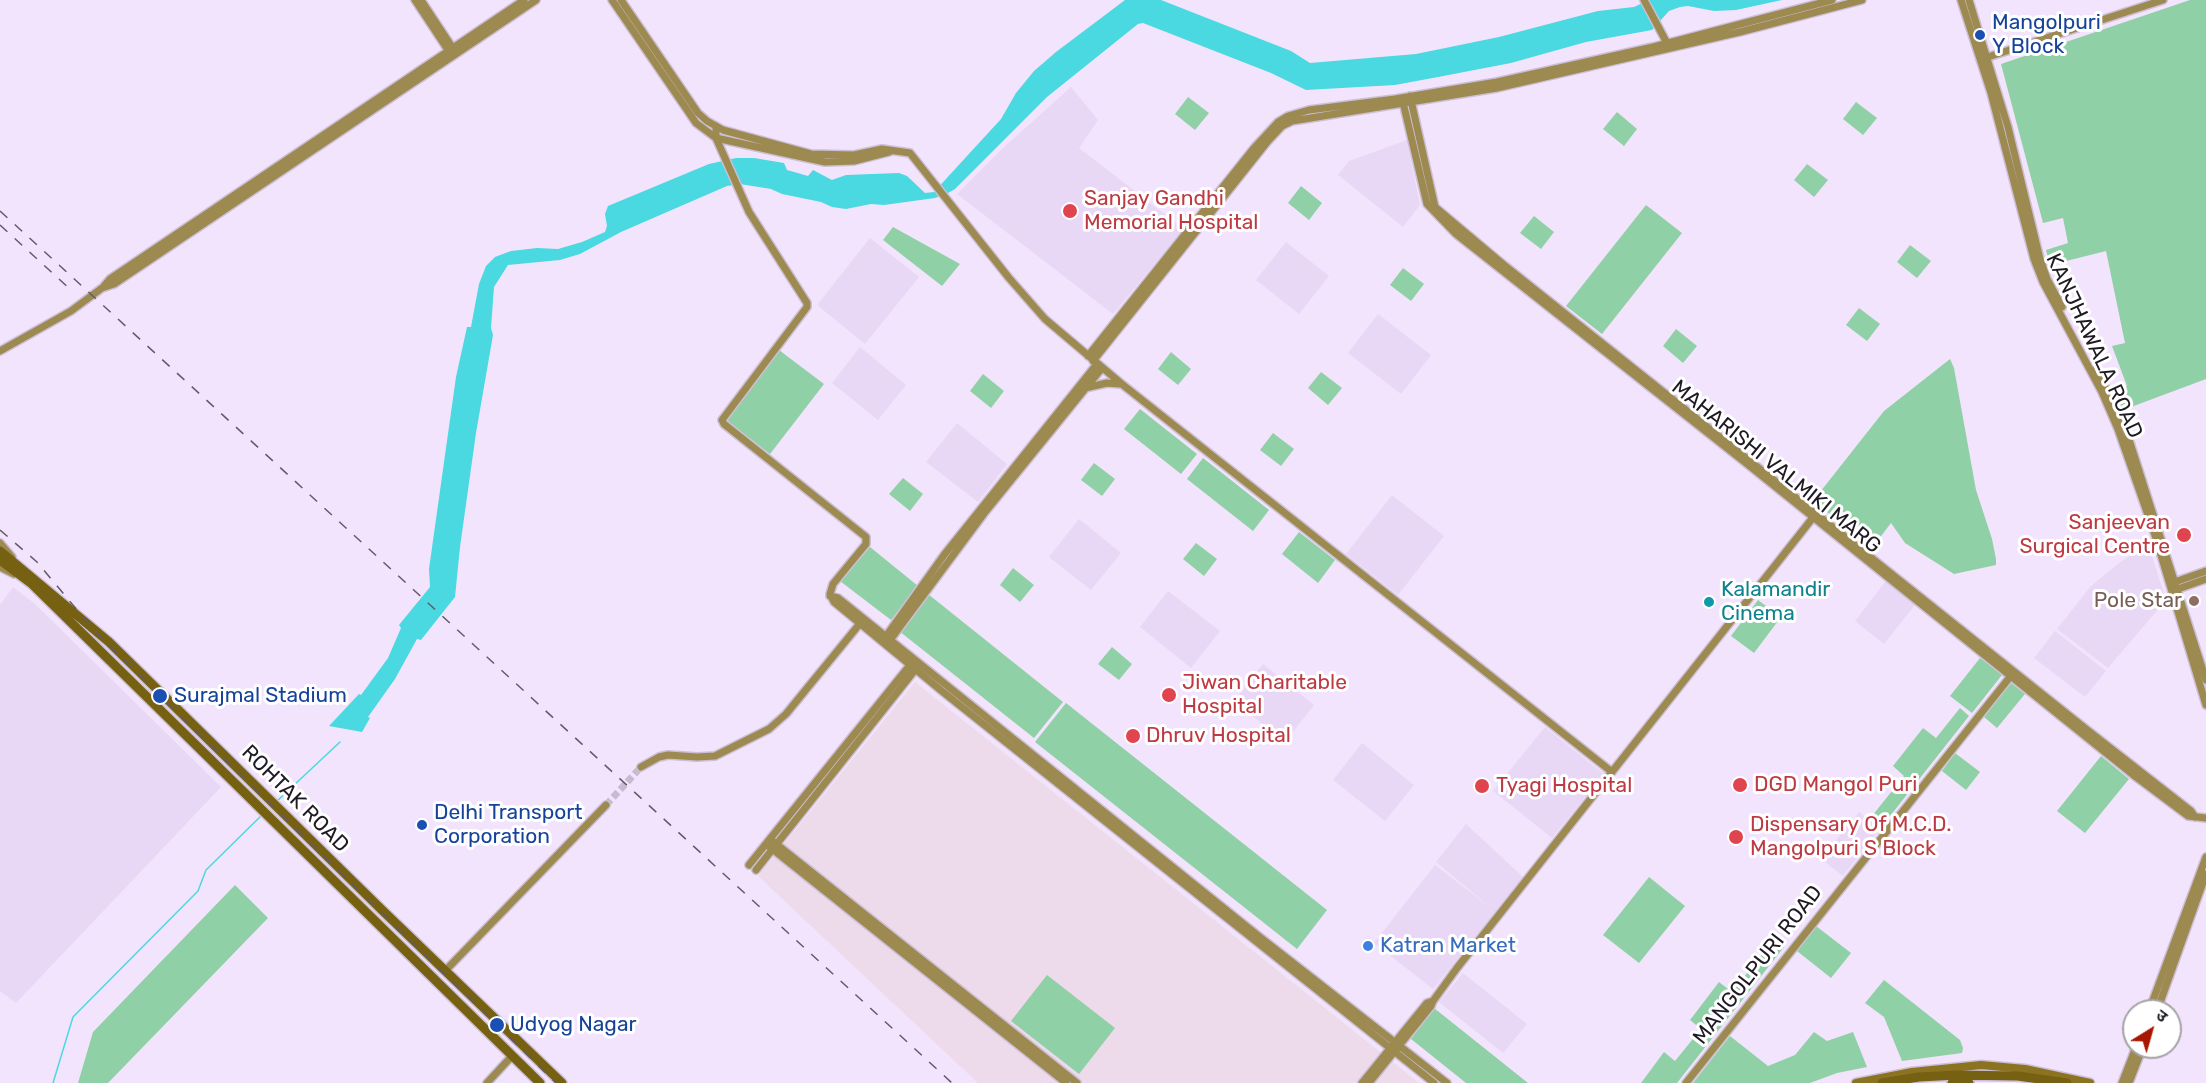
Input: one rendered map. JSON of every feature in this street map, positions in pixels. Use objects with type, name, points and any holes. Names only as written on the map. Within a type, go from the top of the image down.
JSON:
[{"type":"highway","points":[[0,551],[18,565]]},
{"type":"highway","points":[[0,560],[32,584]]},
{"type":"highway","name":"ROHTAK ROAD","points":[[18,565],[110,642],[562,1083]]},
{"type":"highway","name":"ROHTAK ROAD","points":[[32,584],[540,1083]]},
{"type":"highway","points":[[1882,1083],[1919,1077],[1957,1075],[2041,1078],[2067,1083]]},
{"type":"highway","points":[[1952,1083],[1969,1083]]},
{"type":"main road","points":[[1856,1083],[1912,1072],[1982,1065],[2025,1069],[2090,1083]]},
{"type":"street","points":[[415,0],[452,52]]},
{"type":"street","points":[[421,0],[452,52]]},
{"type":"street","points":[[0,351],[71,311],[102,288],[114,284],[524,0]]},
{"type":"street","points":[[452,52],[536,0]]},
{"type":"street","points":[[612,0],[696,123],[716,138],[825,162],[854,161],[894,150]]},
{"type":"street","points":[[621,0],[699,113],[723,130],[811,154],[854,154],[882,149],[910,153],[1009,278],[1045,319],[1123,385],[1612,772]]},
{"type":"street","points":[[1644,0],[1669,46]]},
{"type":"street","points":[[1781,17],[1832,0]]},
{"type":"street","points":[[886,641],[944,555],[1095,362],[1165,263],[1254,148],[1278,122],[1309,110],[1407,100],[1497,82],[1669,46],[1781,17],[1862,0]]},
{"type":"street","name":"KANJHAWALA ROAD","points":[[1961,0],[2008,127],[2029,228],[2047,279],[2125,427],[2174,587],[2206,705]]},
{"type":"street","name":"KANJHAWALA ROAD","points":[[1969,0],[1983,59]]},
{"type":"street","points":[[1983,59],[2163,0]]},
{"type":"street","name":"MAHARISHI VALMIKI MARG","points":[[1407,100],[1423,172],[1433,204],[1443,215],[2117,757],[2191,811],[2195,817],[2206,818]]},
{"type":"street","points":[[716,126],[716,138],[749,212],[807,303],[807,307],[722,420],[724,424],[866,537],[866,544],[836,580],[830,596],[838,598],[886,641],[1394,1047],[1434,1083]]},
{"type":"street","points":[[886,641],[1084,388],[1095,362]]},
{"type":"street","points":[[1084,388],[1107,383],[1123,385]]},
{"type":"street","points":[[1369,1083],[1427,1003],[1433,1001],[1815,515]]},
{"type":"street","name":"ROHTAK ROAD","points":[[0,543],[18,565]]},
{"type":"street","name":"ROHTAK ROAD","points":[[0,567],[32,584]]},
{"type":"street","points":[[2174,587],[2206,571]]},
{"type":"street","points":[[2174,587],[2206,579]]},
{"type":"street","name":"KANJHAWALA ROAD","points":[[2174,587],[2206,680]]},
{"type":"street","points":[[642,767],[659,757],[668,755],[715,756],[769,729],[786,714],[862,621]]},
{"type":"street","points":[[886,641],[913,668],[1394,1047],[1447,1083]]},
{"type":"street","points":[[749,865],[913,668]]},
{"type":"street","points":[[756,870],[913,668]]},
{"type":"street","name":"MANGOLPURI ROAD","points":[[1686,1083],[2013,673]]},
{"type":"street","points":[[446,971],[606,805]]},
{"type":"street","points":[[768,841],[1066,1083]]},
{"type":"street","points":[[774,847],[1077,1083]]},
{"type":"street","points":[[2153,999],[2206,857]]},
{"type":"street","points":[[2161,999],[2206,874]]},
{"type":"street","points":[[1362,1083],[1394,1047]]},
{"type":"street","points":[[487,1083],[512,1056]]},
{"type":"street","points":[[2122,1083],[2131,1059]]},
{"type":"street","points":[[2129,1083],[2138,1059]]},
{"type":"shaded area","name":"Sanjay Gandhi Memorial Hospital","points":[[1071,87],[1098,120],[1079,148],[1184,229],[1113,314],[957,194],[1003,148]]},
{"type":"shaded area","points":[[1407,140],[1420,205],[1403,227],[1338,175],[1349,161]]},
{"type":"shaded area","points":[[870,238],[919,277],[865,344],[817,305]]},
{"type":"shaded area","points":[[1286,242],[1329,276],[1299,314],[1256,280]]},
{"type":"shaded area","points":[[1378,314],[1431,355],[1401,394],[1348,353]]},
{"type":"shaded area","points":[[860,347],[906,385],[878,420],[832,383]]},
{"type":"shaded area","points":[[957,423],[1007,464],[978,502],[926,462]]},
{"type":"shaded area","points":[[1392,495],[1444,536],[1398,595],[1346,554]]},
{"type":"shaded area","points":[[1079,519],[1121,553],[1091,590],[1049,557]]},
{"type":"shaded area","points":[[2148,544],[2166,600],[2108,668],[2057,629],[2091,586],[2119,563]]},
{"type":"shaded area","points":[[1886,581],[1915,605],[1884,644],[1855,621]]},
{"type":"shaded area","points":[[13,587],[35,604],[221,787],[16,1003],[0,991],[0,605]]},
{"type":"shaded area","points":[[1168,591],[1220,631],[1191,668],[1140,627]]},
{"type":"shaded area","points":[[2055,631],[2106,671],[2085,697],[2034,658]]},
{"type":"shaded area","points":[[1263,664],[1314,705],[1285,742],[1234,701]]},
{"type":"shaded area","points":[[915,682],[1419,1083],[978,1083],[758,876]]},
{"type":"shaded area","points":[[1545,727],[1604,774],[1552,838],[1493,791]]},
{"type":"shaded area","points":[[1362,743],[1414,785],[1385,821],[1333,780]]},
{"type":"shaded area","points":[[1859,812],[1880,829],[1843,876],[1821,859]]},
{"type":"shaded area","points":[[1466,824],[1523,877],[1433,989],[1374,943],[1435,865],[1491,908],[1436,862]]},
{"type":"shaded area","points":[[1463,973],[1527,1024],[1503,1053],[1439,1002]]},
{"type":"green space","points":[[2190,0],[2206,0],[2206,379],[2123,410],[2114,393],[2127,386],[2112,346],[2125,343],[2106,251],[2050,265],[2046,250],[2068,243],[2063,218],[2043,223],[2001,64]]},
{"type":"green space","points":[[1188,97],[1209,113],[1195,130],[1175,114]]},
{"type":"green space","points":[[1856,102],[1877,118],[1863,135],[1843,119]]},
{"type":"green space","points":[[1617,112],[1637,129],[1624,146],[1603,129]]},
{"type":"green space","points":[[1807,164],[1828,180],[1814,197],[1794,180]]},
{"type":"green space","points":[[1301,186],[1322,203],[1309,220],[1288,203]]},
{"type":"green space","points":[[1646,205],[1682,233],[1602,334],[1566,306]]},
{"type":"green space","points":[[1534,216],[1554,232],[1541,249],[1520,233]]},
{"type":"green space","points":[[893,227],[960,264],[942,286],[883,240]]},
{"type":"green space","points":[[1910,245],[1931,261],[1917,278],[1897,262]]},
{"type":"green space","points":[[1403,268],[1424,284],[1411,301],[1390,285]]},
{"type":"green space","points":[[1859,308],[1880,324],[1867,341],[1846,325]]},
{"type":"green space","points":[[1676,329],[1697,346],[1683,363],[1663,346]]},
{"type":"green space","points":[[779,350],[824,384],[770,454],[725,419]]},
{"type":"green space","points":[[1171,352],[1191,369],[1178,385],[1158,369]]},
{"type":"green space","points":[[1950,359],[1954,368],[1976,490],[1996,559],[1996,565],[1954,574],[1905,543],[1891,523],[1872,548],[1813,501],[1884,411]]},
{"type":"green space","points":[[1321,372],[1342,388],[1328,405],[1308,388]]},
{"type":"green space","points":[[983,374],[1004,391],[991,408],[970,391]]},
{"type":"green space","points":[[1140,409],[1197,454],[1181,474],[1124,429]]},
{"type":"green space","points":[[1273,433],[1294,449],[1281,466],[1260,450]]},
{"type":"green space","points":[[1203,458],[1269,510],[1253,531],[1187,479]]},
{"type":"green space","points":[[1094,463],[1115,479],[1102,496],[1081,480]]},
{"type":"green space","points":[[903,478],[923,494],[910,511],[889,494]]},
{"type":"green space","points":[[1299,532],[1335,560],[1318,583],[1282,554]]},
{"type":"green space","points":[[1196,543],[1217,559],[1204,576],[1183,559]]},
{"type":"green space","points":[[870,547],[918,586],[891,620],[840,581]]},
{"type":"green space","points":[[1013,568],[1034,585],[1020,602],[1000,585]]},
{"type":"green space","points":[[928,594],[1063,702],[1034,738],[899,631]]},
{"type":"green space","points":[[1758,600],[1781,617],[1754,653],[1731,636]]},
{"type":"green space","points":[[1112,647],[1132,664],[1119,680],[1098,664]]},
{"type":"green space","points":[[1980,658],[2002,675],[1972,713],[1950,696]]},
{"type":"green space","points":[[2011,683],[2025,694],[1997,728],[1984,717]]},
{"type":"green space","points":[[1066,703],[1327,910],[1297,949],[1035,742]]},
{"type":"green space","points":[[1960,708],[1969,716],[1883,825],[1872,816],[1904,776],[1893,766],[1923,728],[1936,738]]},
{"type":"green space","points":[[1955,753],[1980,772],[1966,790],[1942,771]]},
{"type":"green space","points":[[2101,756],[2129,779],[2085,833],[2057,811]]},
{"type":"green space","points":[[1649,877],[1685,906],[1639,963],[1603,935]]},
{"type":"green space","points":[[235,885],[268,918],[108,1083],[78,1083],[93,1032]]},
{"type":"green space","points":[[1816,926],[1851,953],[1831,978],[1797,951]]},
{"type":"green space","points":[[1774,939],[1784,947],[1677,1083],[1641,1083],[1664,1052],[1675,1061],[1701,1029],[1690,1020],[1719,982],[1732,992]]},
{"type":"green space","points":[[1047,975],[1115,1028],[1079,1074],[1011,1021]]},
{"type":"green space","points":[[1884,980],[1960,1040],[1962,1053],[1902,1061],[1884,1017],[1865,1003]]},
{"type":"green space","points":[[1434,1008],[1528,1083],[1466,1083],[1411,1039]]},
{"type":"green space","points":[[1814,1032],[1827,1041],[1853,1032],[1867,1067],[1837,1073],[1810,1083],[1693,1083],[1730,1036],[1768,1066],[1795,1055]]},
{"type":"water","points":[[1125,0],[1161,0],[1291,51],[1310,63],[1416,54],[1499,37],[1598,11],[1634,7],[1649,0],[1782,0],[1736,10],[1714,11],[1688,6],[1680,7],[1669,11],[1652,30],[1586,42],[1511,63],[1395,85],[1306,90],[1271,73],[1143,23],[1138,24],[1047,97],[955,189],[935,198],[884,205],[871,204],[846,209],[782,194],[771,189],[740,184],[727,186],[621,232],[580,254],[560,260],[508,265],[494,287],[491,328],[493,335],[476,433],[455,597],[421,640],[417,639],[395,679],[368,717],[370,718],[362,732],[329,726],[359,694],[361,695],[388,658],[401,628],[399,625],[430,587],[429,569],[456,377],[467,327],[471,327],[479,284],[486,266],[495,257],[511,251],[537,248],[558,249],[582,242],[605,232],[607,226],[605,214],[608,206],[709,164],[736,158],[754,158],[784,163],[787,170],[808,176],[813,170],[832,180],[846,175],[899,173],[907,176],[925,193],[934,192],[1001,119],[1016,93],[1034,71]]},
{"type":"waterway","points":[[276,802],[340,742]]},
{"type":"waterway","points":[[53,1083],[73,1017],[198,891],[206,870],[262,815]]},
{"type":"tunnel","points":[[606,805],[641,767]]},
{"type":"railway","points":[[0,211],[952,1083]]},
{"type":"railway","points":[[0,225],[72,291]]},
{"type":"railway","points":[[0,530],[37,562],[93,629],[160,696],[556,1083]]},
{"type":"place","name":"Mangolpuri Y Block","points":[[1980,35]]},
{"type":"place","name":"Sanjay Gandhi Memorial Hospital","points":[[1070,211]]},
{"type":"place","name":"Sanjeevan Surgical Centre","points":[[2184,535]]},
{"type":"place","name":"Pole Star","points":[[2194,601]]},
{"type":"place","name":"Kalamandir Cinema","points":[[1709,602]]},
{"type":"place","name":"Jiwan Charitable Hospital","points":[[1169,695]]},
{"type":"place","name":"Surajmal Stadium","points":[[160,696]]},
{"type":"place","name":"Dhruv Hospital","points":[[1133,736]]},
{"type":"place","name":"DGD Mangol Puri","points":[[1740,785]]},
{"type":"place","name":"Tyagi Hospital","points":[[1482,786]]},
{"type":"place","name":"Delhi Transport Corporation","points":[[422,825]]},
{"type":"place","name":"Dispensary Of M.C.D. Mangolpuri S Block","points":[[1736,837]]},
{"type":"place","name":"Katran Market","points":[[1368,946]]},
{"type":"place","name":"Udyog Nagar","points":[[497,1025]]}]
